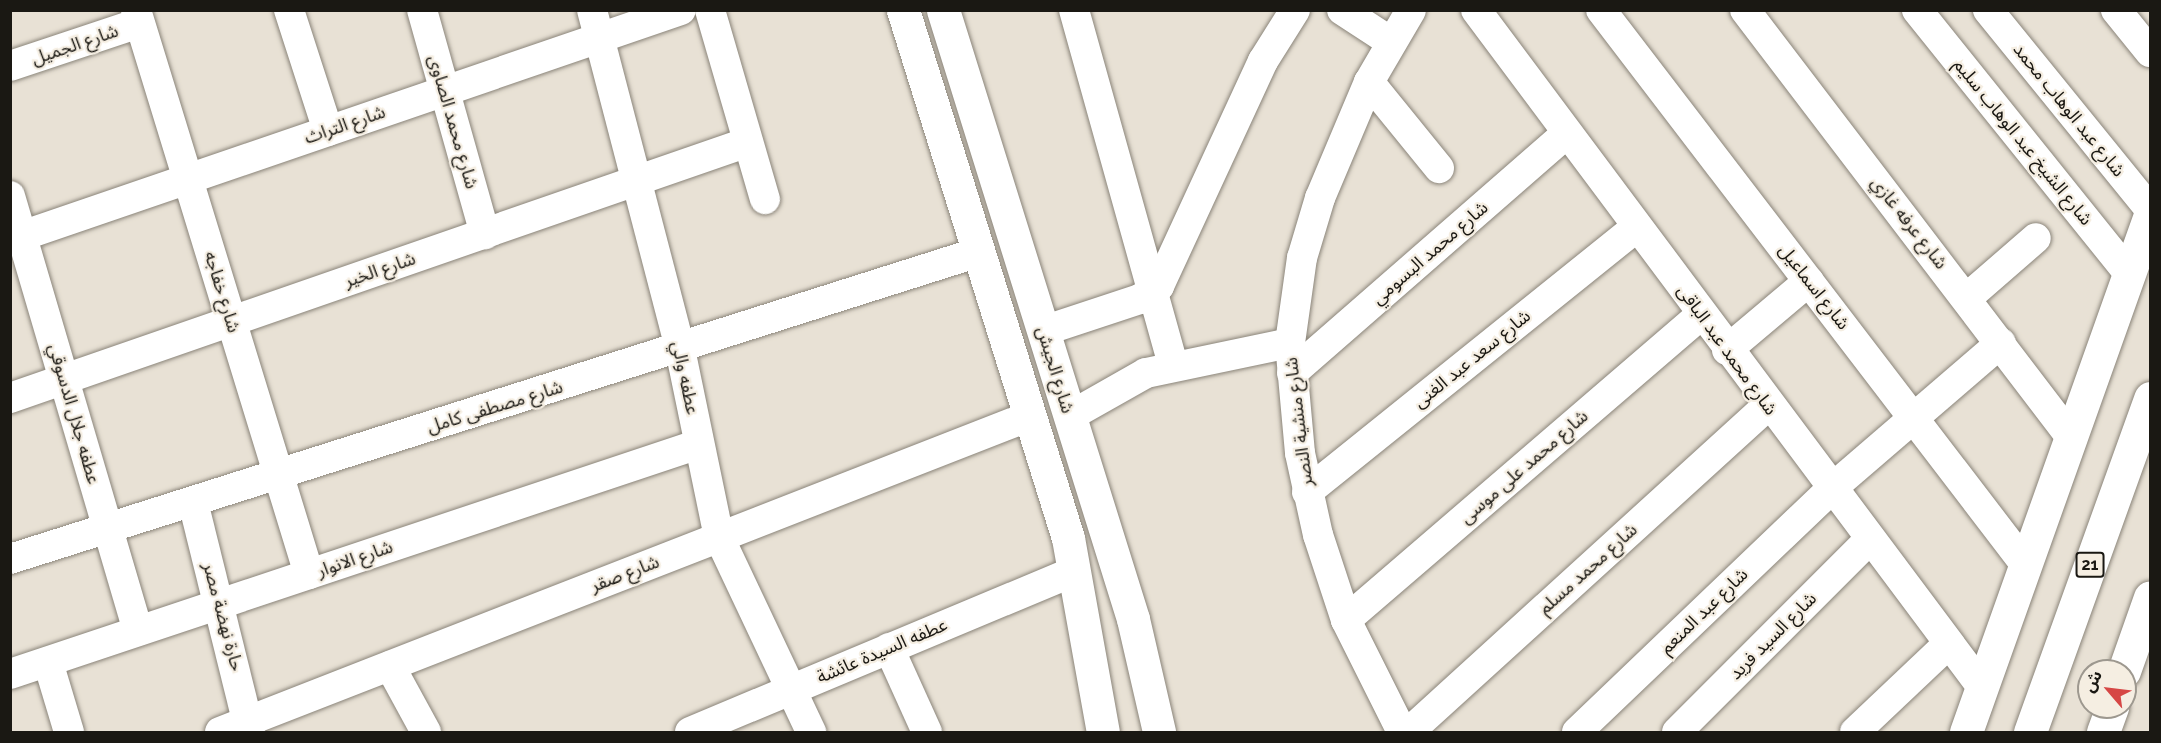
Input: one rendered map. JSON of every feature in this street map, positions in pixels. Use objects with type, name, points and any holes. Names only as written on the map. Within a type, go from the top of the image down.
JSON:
[{"type":"main road","name":"شارع الجيش","points":[[903,10],[1008,343],[1075,571],[1103,732]]},
{"type":"main road","name":"شارع الجيش","points":[[943,10],[1133,619],[1159,732]]},
{"type":"main road","points":[[1966,732],[2070,436],[2151,215]]},
{"type":"main road","points":[[1008,343],[1043,331]]},
{"type":"main road","name":"21","points":[[2030,732],[2151,398]]},
{"type":"main road","points":[[2128,659],[2151,597]]},
{"type":"street","points":[[290,10],[328,131]]},
{"type":"street","name":"شارع محمد الصاوى","points":[[422,10],[485,234]]},
{"type":"street","name":"شارع التراث","points":[[16,238],[445,91],[595,24],[681,10]]},
{"type":"street","points":[[710,10],[765,199]]},
{"type":"street","points":[[1074,10],[1173,365]]},
{"type":"street","points":[[1043,331],[1153,292],[1168,272],[1263,61],[1295,10]]},
{"type":"street","points":[[1342,10],[1391,42]]},
{"type":"street","name":"شارع منشية النصر","points":[[1402,732],[1346,620],[1307,492],[1290,343],[1302,258],[1317,208],[1369,82],[1411,10]]},
{"type":"street","name":"شارع محمد عبد الباقى","points":[[1476,10],[1768,405],[1982,687]]},
{"type":"street","name":"شارع اسماعيل","points":[[1601,10],[2025,564]]},
{"type":"street","name":"شارع عرفه غازي","points":[[1745,10],[1967,298],[2070,436]]},
{"type":"street","name":"شارع الشيخ عبد الوهاب سليم","points":[[1917,10],[2129,274]]},
{"type":"street","name":"شارع عبد الوهاب محمد","points":[[1988,10],[2151,209]]},
{"type":"street","points":[[2116,10],[2151,52]]},
{"type":"street","name":"شارع الجميل","points":[[10,66],[138,17]]},
{"type":"street","name":"شارع خفاجه","points":[[138,17],[309,574]]},
{"type":"street","name":"عطفه والي","points":[[595,24],[680,349],[719,537],[811,732]]},
{"type":"street","points":[[1369,82],[1439,168]]},
{"type":"street","name":"شارع محمد البسومي","points":[[1292,373],[1568,133]]},
{"type":"street","name":"شارع الخير","points":[[10,398],[748,142]]},
{"type":"street","name":"عطفه جلال الدسوقي","points":[[10,196],[16,238],[64,379],[138,631]]},
{"type":"street","name":"شارع سعد عبد الغنى","points":[[1307,492],[1636,227]]},
{"type":"street","points":[[1967,298],[2036,238]]},
{"type":"street","name":"شارع مصطفى كامل","points":[[10,559],[680,349],[979,252]]},
{"type":"street","points":[[1727,350],[1809,281]]},
{"type":"street","name":"شارع محمد على موسى","points":[[1346,620],[1701,315]]},
{"type":"street","points":[[1070,416],[1119,384],[1173,365],[1290,343]]},
{"type":"street","name":"شارع عبد المنعم","points":[[1577,732],[1831,489],[2001,343]]},
{"type":"street","name":"شارع محمد مسلم","points":[[1409,732],[1768,405]]},
{"type":"street","name":"شارع صقر","points":[[220,732],[250,727],[390,666],[1030,416]]},
{"type":"street","name":"شارع الانوار","points":[[10,674],[699,444]]},
{"type":"street","name":"حارة نهضة مصر","points":[[193,502],[250,727]]},
{"type":"street","name":"شارع السيد فريد","points":[[1677,732],[1869,540]]},
{"type":"street","name":"عطفه السيدة عائشة","points":[[690,732],[1075,571]]},
{"type":"street","points":[[1855,732],[1948,644]]},
{"type":"street","points":[[889,648],[927,732]]},
{"type":"street","points":[[48,662],[69,732]]},
{"type":"street","points":[[390,666],[426,732]]}]
